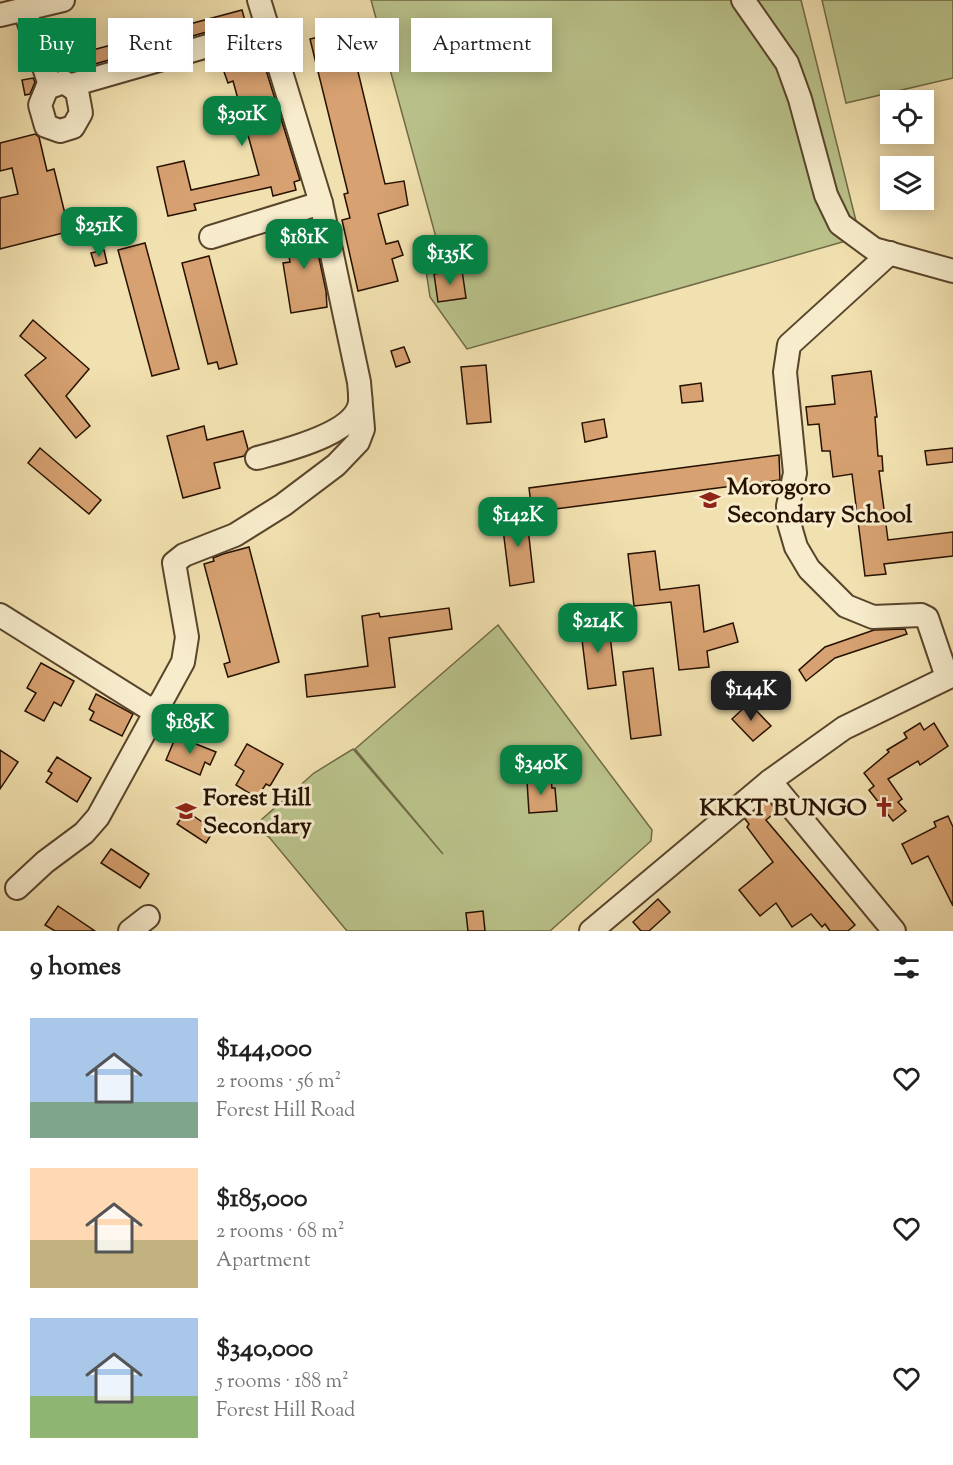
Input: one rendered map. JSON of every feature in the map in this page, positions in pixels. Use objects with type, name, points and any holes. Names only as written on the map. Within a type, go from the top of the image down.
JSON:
[{"type":"street","points":[[0,15],[63,0]]},
{"type":"street","points":[[259,0],[264,18]]},
{"type":"street","points":[[743,0],[787,63],[800,99],[822,184],[834,216],[843,228],[873,249],[953,271]]},
{"type":"street","points":[[24,8],[50,85]]},
{"type":"street","points":[[72,85],[205,47]]},
{"type":"street","points":[[257,458],[308,443],[349,420],[361,403],[359,382],[321,203],[280,72]]},
{"type":"street","points":[[64,81],[72,85],[79,94],[81,113],[73,127],[60,131],[48,128],[41,114],[42,94],[50,85],[64,81]]},
{"type":"street","points":[[211,237],[321,203]]},
{"type":"street","points":[[591,931],[770,781],[844,728],[950,676],[927,618],[921,615],[873,617],[846,606],[808,568],[796,547],[789,523],[788,506],[795,473],[785,381],[785,361],[789,345],[890,253]]},
{"type":"street","points":[[17,888],[45,862],[84,833],[98,817],[186,650],[174,563],[184,555],[223,540],[263,518],[336,465],[358,442],[363,429],[359,382]]},
{"type":"street","points":[[0,615],[153,711],[160,703]]},
{"type":"street","points":[[770,781],[894,931]]},
{"type":"green space","points":[[371,0],[801,0],[860,237],[467,349],[430,297],[424,257],[440,252],[391,72],[399,72],[399,18],[376,18]]},
{"type":"green space","points":[[822,0],[953,0],[953,78],[902,90],[880,90],[880,95],[846,103]]},
{"type":"green space","points":[[498,625],[652,830],[651,841],[550,931],[347,931],[269,837],[252,828],[314,773],[353,749],[443,854],[355,749]]},
{"type":"building","points":[[242,10],[244,18],[212,18]]},
{"type":"building","points":[[205,20],[205,32],[193,36],[193,23]]},
{"type":"building","points":[[315,38],[315,59],[310,39]]},
{"type":"building","points":[[108,46],[108,60],[96,64],[96,49]]},
{"type":"building","points":[[224,72],[267,72],[300,180],[294,182],[296,190],[273,196],[271,187],[194,204],[196,210],[168,216],[157,167],[184,161],[191,190],[259,175],[233,81],[228,83]]},
{"type":"building","points":[[318,72],[358,72],[385,184],[404,181],[408,205],[378,214],[386,244],[398,241],[403,255],[392,259],[398,281],[358,291],[342,220],[350,218],[344,194],[348,193]]},
{"type":"building","points":[[33,78],[35,82],[30,94],[25,95],[22,80]]},
{"type":"building","points":[[35,134],[39,137],[47,171],[54,169],[68,226],[62,228],[63,233],[0,249],[0,198],[18,194],[12,168],[0,171],[0,143]]},
{"type":"building","points":[[311,220],[326,291],[327,307],[291,313],[283,263],[290,262],[284,228]]},
{"type":"building","points":[[145,243],[179,369],[152,376],[118,250]]},
{"type":"building","points":[[104,250],[107,263],[95,266],[91,253]]},
{"type":"building","points":[[209,256],[237,364],[219,369],[217,362],[208,364],[182,263]]},
{"type":"building","points":[[462,270],[466,298],[438,302],[434,274]]},
{"type":"building","points":[[33,320],[89,369],[66,396],[90,426],[76,438],[25,375],[46,358],[20,336]]},
{"type":"building","points":[[404,347],[410,362],[396,367],[391,351]]},
{"type":"building","points":[[486,365],[491,422],[467,424],[461,367]]},
{"type":"building","points":[[871,371],[877,417],[875,417],[878,456],[882,456],[883,471],[879,471],[888,540],[953,532],[953,556],[884,564],[886,574],[865,576],[852,474],[833,477],[830,451],[822,451],[819,424],[808,425],[806,407],[835,404],[832,376]]},
{"type":"building","points":[[701,383],[703,401],[682,403],[680,386]]},
{"type":"building","points":[[604,419],[607,437],[585,442],[582,423]]},
{"type":"building","points":[[204,426],[207,440],[243,431],[248,449],[244,456],[214,463],[220,488],[183,498],[167,436]]},
{"type":"building","points":[[40,448],[101,500],[89,514],[28,463]]},
{"type":"building","points":[[953,448],[953,462],[927,465],[925,451]]},
{"type":"building","points":[[779,455],[780,480],[532,512],[529,488]]},
{"type":"building","points":[[526,510],[534,582],[510,586],[501,513]]},
{"type":"building","points":[[249,547],[279,662],[228,677],[224,664],[230,662],[204,564],[214,561],[213,558],[223,554]]},
{"type":"building","points":[[655,551],[660,590],[699,585],[704,632],[733,623],[738,642],[707,651],[709,667],[679,670],[671,602],[634,606],[628,554]]},
{"type":"building","points":[[449,608],[452,629],[389,638],[395,687],[307,697],[305,675],[368,666],[362,616],[379,613],[380,617]]},
{"type":"building","points":[[608,619],[616,685],[588,689],[580,623]]},
{"type":"building","points":[[905,629],[907,634],[835,658],[806,681],[799,670],[825,647],[874,630]]},
{"type":"building","points":[[41,663],[74,681],[61,706],[54,702],[44,721],[25,711],[36,693],[27,688]]},
{"type":"building","points":[[653,668],[661,735],[631,739],[623,672]]},
{"type":"building","points":[[96,694],[133,714],[122,736],[90,720],[94,712],[89,709]]},
{"type":"building","points":[[749,703],[771,726],[753,741],[732,719]]},
{"type":"building","points":[[920,723],[924,730],[934,723],[948,746],[920,765],[918,761],[888,779],[902,799],[898,802],[906,811],[893,821],[869,790],[874,786],[864,773],[889,752],[887,750],[907,738],[904,733]]},
{"type":"building","points":[[176,736],[216,752],[210,765],[205,762],[200,775],[166,760]]},
{"type":"building","points":[[247,744],[283,764],[270,786],[266,784],[257,798],[236,785],[244,771],[235,765]]},
{"type":"building","points":[[0,750],[18,762],[0,789]]},
{"type":"building","points":[[57,757],[91,778],[77,802],[46,782],[52,773],[48,771]]},
{"type":"building","points":[[551,779],[552,788],[555,788],[557,811],[529,813],[527,781]]},
{"type":"building","points":[[768,800],[777,811],[766,820],[855,925],[848,931],[830,931],[825,924],[822,927],[811,914],[792,927],[776,903],[760,916],[739,890],[773,862],[747,827],[749,824],[745,819]]},
{"type":"building","points":[[186,811],[214,830],[206,843],[177,824]]},
{"type":"building","points":[[948,816],[953,827],[953,906],[928,856],[912,864],[902,844],[936,827],[934,822]]},
{"type":"building","points":[[111,849],[149,874],[140,888],[101,863]]},
{"type":"building","points":[[658,899],[670,912],[649,931],[641,931],[633,922]]},
{"type":"building","points":[[58,906],[95,931],[55,931],[45,925]]},
{"type":"building","points":[[483,911],[485,931],[468,931],[466,913]]},
{"type":"place","name":"Morogoro Secondary School","points":[[710,500]]},
{"type":"place","name":"KKKT BUNGO","points":[[884,807]]},
{"type":"place","name":"Forest Hill Secondary","points":[[186,811]]}]
